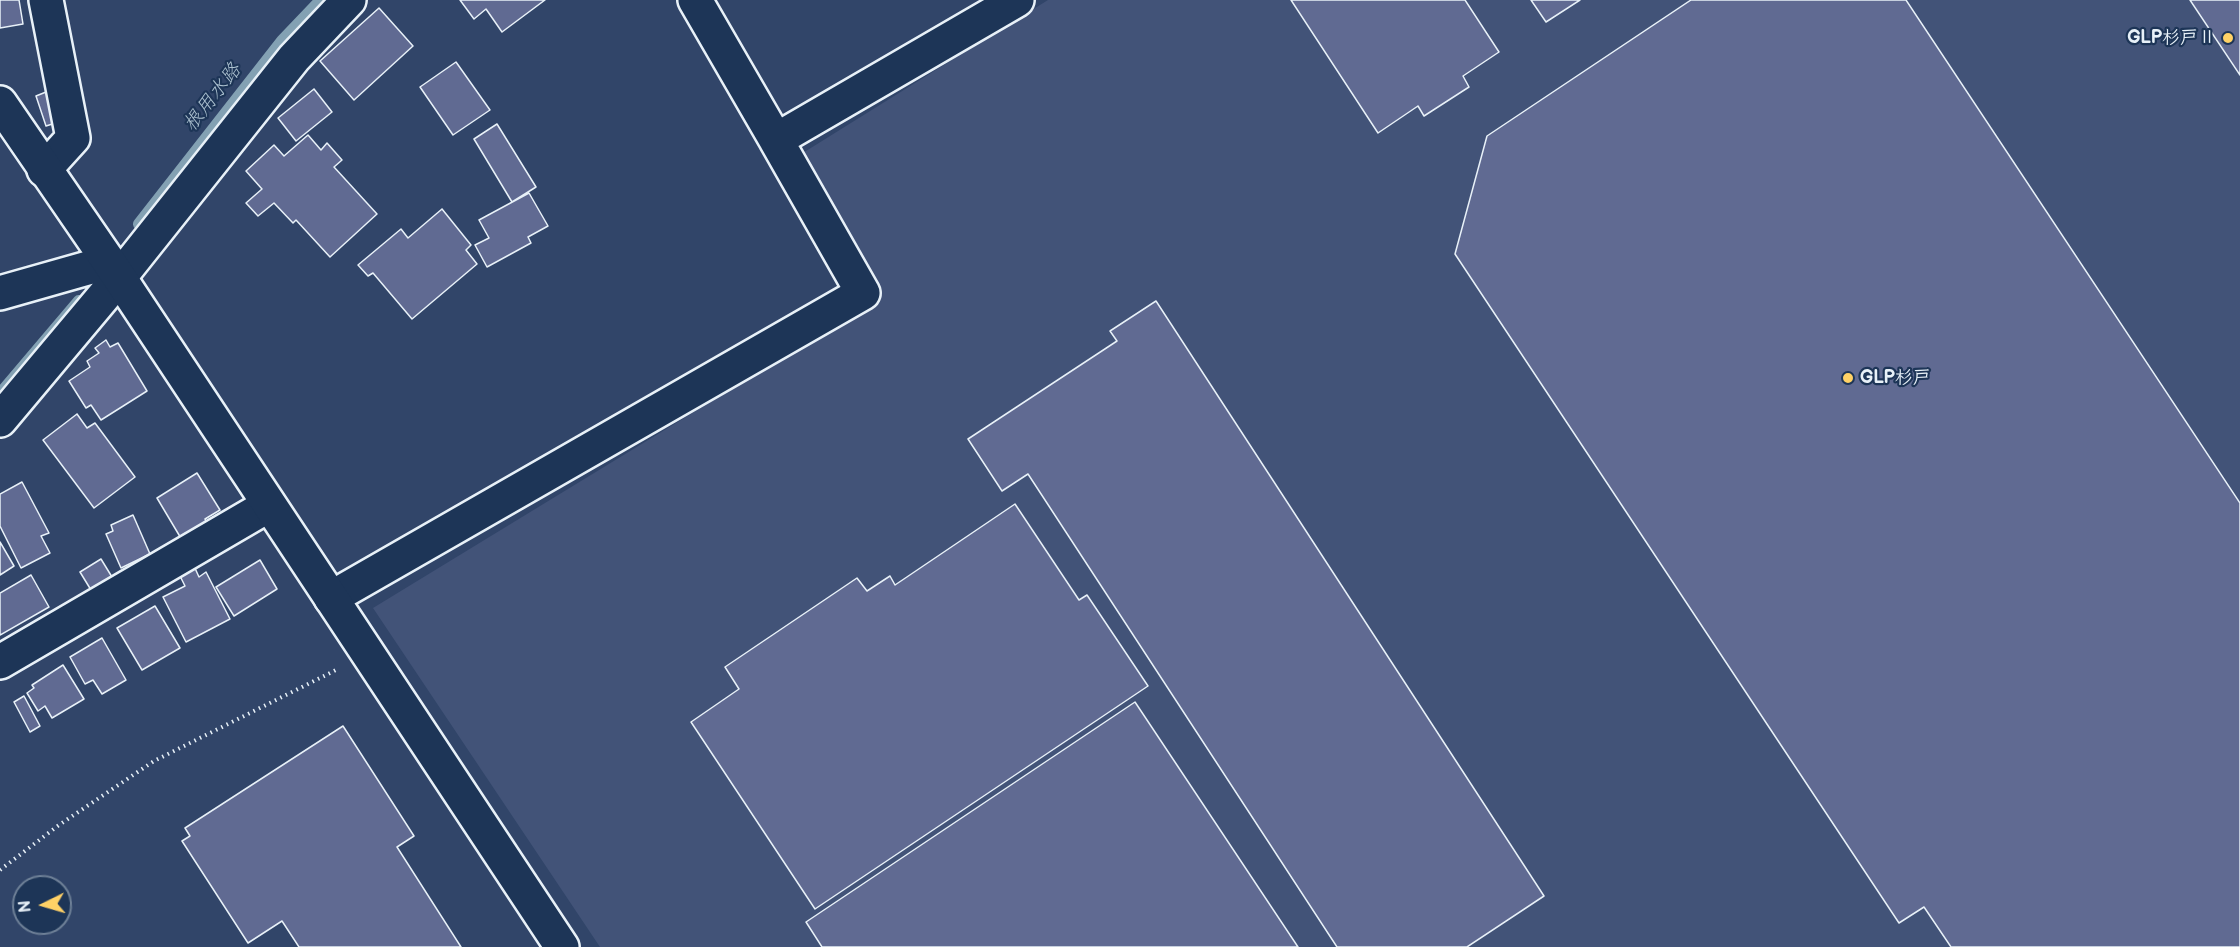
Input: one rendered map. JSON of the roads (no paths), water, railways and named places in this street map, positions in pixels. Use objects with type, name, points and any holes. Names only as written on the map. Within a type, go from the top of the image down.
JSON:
[{"type":"street","points":[[44,170],[73,138],[46,0]]},
{"type":"street","points":[[0,420],[114,270],[294,58],[349,0]]},
{"type":"street","points":[[331,598],[863,293],[695,0]]},
{"type":"street","points":[[776,140],[1017,0]]},
{"type":"street","points":[[0,103],[114,270],[562,947]]},
{"type":"street","points":[[0,293],[114,270]]},
{"type":"street","points":[[0,662],[269,506]]},
{"type":"waterway","name":"根用水路","points":[[139,224],[282,41],[321,0]]},
{"type":"waterway","name":"根用水路","points":[[0,394],[79,301]]},
{"type":"place","name":"GLP杉戸Ⅱ","points":[[2228,38]]},
{"type":"place","name":"GLP杉戸","points":[[1848,378]]}]
